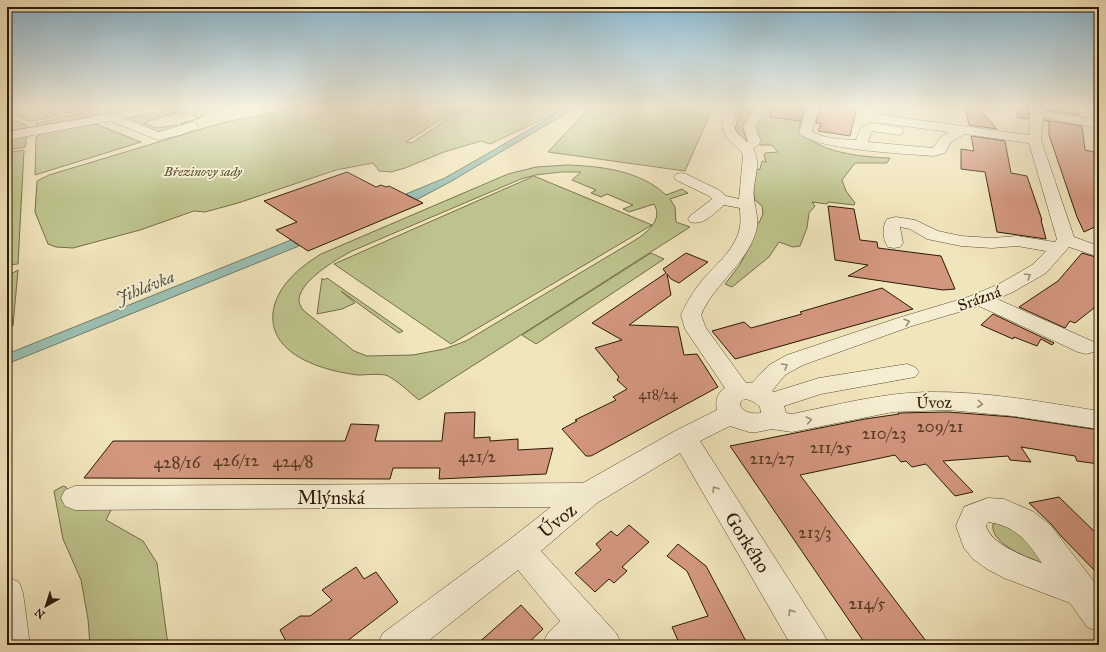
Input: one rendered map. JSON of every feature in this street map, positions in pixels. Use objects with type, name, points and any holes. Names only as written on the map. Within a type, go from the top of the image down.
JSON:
[{"type":"street","points":[[733,137],[746,148],[751,156],[746,191],[749,228],[741,244],[720,275],[700,297],[691,315],[696,329],[754,404],[819,386],[907,372]]},
{"type":"street","points":[[746,148],[755,142],[753,137]]},
{"type":"street","points":[[817,137],[861,145],[934,152],[940,150],[941,143],[947,137]]},
{"type":"street","points":[[861,145],[863,137]]},
{"type":"street","points":[[1017,137],[1035,140],[1063,244]]},
{"type":"street","points":[[928,140],[941,143]]},
{"type":"street","points":[[681,177],[714,193],[721,200],[746,205]]},
{"type":"street","points":[[696,219],[721,200]]},
{"type":"street","points":[[894,243],[891,226],[893,222],[896,222],[915,226],[933,235],[961,241],[992,243],[1017,241],[1063,244],[1099,252]]},
{"type":"street","name":"Srázná","points":[[754,404],[777,370],[795,360],[980,299],[1006,288],[1039,269],[1063,244]]},
{"type":"street","points":[[980,299],[1086,347]]},
{"type":"street","name":"Úvoz","points":[[395,645],[520,550],[587,495],[684,438],[754,404],[780,422],[792,423],[888,404],[926,401],[1008,406],[1099,420]]},
{"type":"street","name":"Gorkého","points":[[684,438],[811,645]]},
{"type":"street","name":"Mlýnská","points":[[75,498],[587,495]]},
{"type":"street","points":[[520,550],[594,634],[560,645]]},
{"type":"street","points":[[1079,590],[1099,615]]},
{"type":"street","points":[[7,593],[12,645]]},
{"type":"green space","points":[[26,137],[25,147],[7,150],[7,139]]},
{"type":"green space","points":[[36,137],[129,137],[141,142],[35,175]]},
{"type":"green space","name":"Březinovy sady","points":[[174,137],[413,137],[406,142],[412,143],[420,137],[504,137],[490,144],[481,141],[444,152],[405,168],[391,172],[379,171],[373,163],[336,170],[238,203],[205,212],[194,211],[140,230],[73,248],[56,247],[48,244],[35,212],[37,181],[49,175]]},
{"type":"green space","points":[[562,137],[700,137],[685,171],[548,152]]},
{"type":"green space","points":[[742,137],[745,137],[748,145]]},
{"type":"green space","points":[[757,137],[808,137],[815,143],[840,152],[853,155],[890,158],[887,163],[855,163],[842,180],[846,191],[855,203],[854,205],[812,202],[815,206],[809,213],[807,228],[800,246],[793,247],[779,242],[769,257],[732,287],[725,284],[739,266],[751,244],[749,242],[756,223],[759,223],[763,214],[762,206],[754,199],[753,185],[756,170],[760,169],[762,161],[766,162],[764,155],[765,153],[778,152],[772,145],[760,145]]},
{"type":"green space","points":[[24,150],[18,264],[7,265],[7,153]]},
{"type":"green space","points":[[567,165],[607,169],[620,171],[645,180],[666,195],[682,189],[688,193],[670,199],[675,207],[676,222],[690,227],[419,400],[400,384],[386,375],[358,375],[330,370],[302,359],[289,350],[280,340],[274,328],[273,313],[275,303],[279,294],[290,278],[313,259],[321,254],[508,174],[536,167]],"holes":[[[561,172],[581,172],[572,180],[596,190],[591,193],[601,197],[607,194],[633,205],[623,209],[629,212],[654,204],[657,216],[652,226],[632,242],[466,341],[444,349],[413,355],[367,356],[354,351],[303,310],[299,304],[300,294],[311,279],[328,265],[352,251],[521,179],[535,175]]]},
{"type":"green space","points":[[534,176],[652,225],[451,344],[334,264]]},
{"type":"green space","points":[[651,253],[664,259],[536,344],[522,335]]},
{"type":"green space","points":[[18,270],[13,326],[7,276]]},
{"type":"green space","points":[[322,278],[324,280],[327,278],[403,331],[399,333],[341,291],[355,303],[342,309],[317,314]]},
{"type":"green space","points":[[63,486],[69,491],[113,506],[106,520],[143,541],[157,563],[168,645],[90,645],[88,619],[81,580],[63,539],[54,491]]},
{"type":"green space","points":[[996,522],[1008,523],[1054,567],[1027,557],[1006,546],[994,532],[993,524]]},
{"type":"water","points":[[516,137],[525,137],[450,182],[416,200],[406,194],[445,178]]},
{"type":"water","points":[[291,240],[299,246],[7,364],[7,354]]},
{"type":"building","points":[[971,137],[1005,141],[1011,173],[1027,176],[1042,220],[1046,239],[997,232],[985,172],[961,169],[961,149],[974,151]]},
{"type":"building","points":[[1050,137],[1083,137],[1085,150],[1099,153],[1099,225],[1084,232],[1077,217]]},
{"type":"building","points":[[347,172],[376,187],[381,185],[386,187],[389,186],[423,203],[308,251],[276,230],[297,222],[264,201]]},
{"type":"building","points":[[828,206],[854,209],[860,240],[877,242],[878,248],[941,256],[955,289],[943,290],[848,276],[868,265],[835,260]]},
{"type":"building","points":[[686,253],[708,262],[679,283],[671,279],[667,274],[671,295],[629,325],[678,327],[684,355],[697,354],[718,387],[591,456],[586,456],[562,429],[577,421],[575,420],[616,400],[613,397],[627,389],[617,380],[619,377],[595,348],[622,340],[592,323],[666,273],[663,269]]},
{"type":"building","points":[[1082,253],[1099,258],[1099,304],[1075,323],[1070,321],[1065,328],[1019,307],[1058,281]]},
{"type":"building","points":[[882,288],[913,309],[735,359],[712,331],[744,322],[751,328],[802,314],[800,312]]},
{"type":"building","points":[[993,314],[1054,343],[1052,345],[1041,339],[1037,346],[1014,337],[1013,339],[981,325]]},
{"type":"building","points":[[475,412],[474,438],[490,437],[490,441],[518,439],[518,450],[553,448],[546,474],[439,479],[440,468],[393,468],[390,479],[84,478],[113,441],[345,441],[351,424],[379,425],[375,441],[442,441],[445,413]]},
{"type":"building","points":[[948,412],[1013,417],[1099,430],[1099,464],[1077,461],[1075,456],[1021,447],[1031,462],[1010,460],[1008,456],[943,461],[973,492],[955,496],[926,464],[912,467],[906,461],[901,462],[895,455],[800,475],[929,645],[866,645],[730,446],[865,419],[899,414],[898,413]]},
{"type":"building","points":[[1059,497],[1099,536],[1099,575],[1029,503]]},
{"type":"building","points":[[629,525],[649,542],[622,567],[627,571],[614,583],[609,579],[595,592],[575,573],[601,550],[596,544],[611,531],[617,536]]},
{"type":"building","points":[[678,544],[706,566],[748,645],[680,645],[672,627],[708,616],[687,571],[667,556]]},
{"type":"building","points":[[356,567],[364,579],[376,572],[398,602],[342,645],[288,645],[280,630],[300,616],[310,616],[332,600],[322,590]]},
{"type":"building","points":[[521,605],[543,629],[526,645],[476,645]]},
{"type":"water label","name":"Jihlávka","points":[[145,287]]}]
